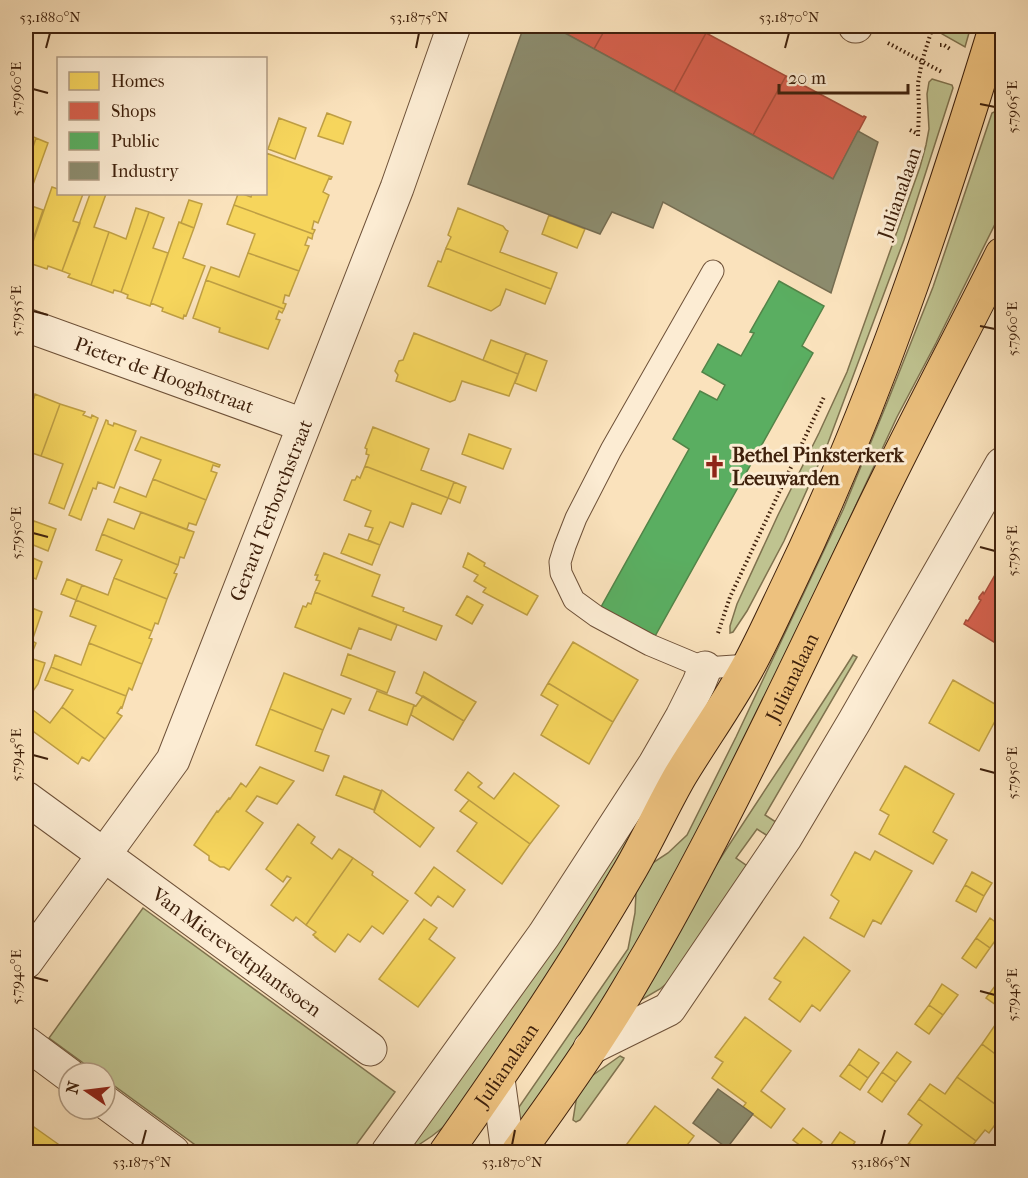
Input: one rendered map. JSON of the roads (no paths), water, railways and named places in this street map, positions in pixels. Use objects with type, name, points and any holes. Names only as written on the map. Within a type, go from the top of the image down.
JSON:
[{"type":"main road","name":"Julianalaan","points":[[446,1152],[498,1079],[579,956],[628,874],[679,778],[749,665],[834,484],[910,291],[996,26]]},
{"type":"main road","name":"Julianalaan","points":[[976,90],[1002,53]]},
{"type":"main road","name":"Julianalaan","points":[[518,1152],[576,1072],[626,993],[678,902],[761,744],[874,508],[1002,254]]},
{"type":"main road","name":"Julianalaan","points":[[980,300],[1002,272]]},
{"type":"street","name":"Gerard Terborchstraat","points":[[26,962],[173,760],[397,188],[454,26]]},
{"type":"street","name":"Pieter de Hooghstraat","points":[[26,325],[303,425]]},
{"type":"street","points":[[591,1048],[669,1009],[785,838],[1002,464]]},
{"type":"street","name":"Julianalaan","points":[[682,717],[749,665]]},
{"type":"street","name":"Julianalaan","points":[[388,1152],[544,935],[655,764],[682,717],[705,668]]},
{"type":"street","name":"Van Miereveltplantsoen","points":[[26,798],[370,1049]]},
{"type":"street","points":[[26,1043],[57,1066]]},
{"type":"street","points":[[498,1079],[508,1152]]},
{"type":"street","points":[[117,1111],[173,1152]]},
{"type":"lane","points":[[713,271],[611,450],[576,518],[560,562],[561,573],[574,600],[596,616],[650,645],[705,668],[749,665]]},
{"type":"place","name":"Bethel Pinksterkerk Leeuwarden","points":[[714,467]]}]
